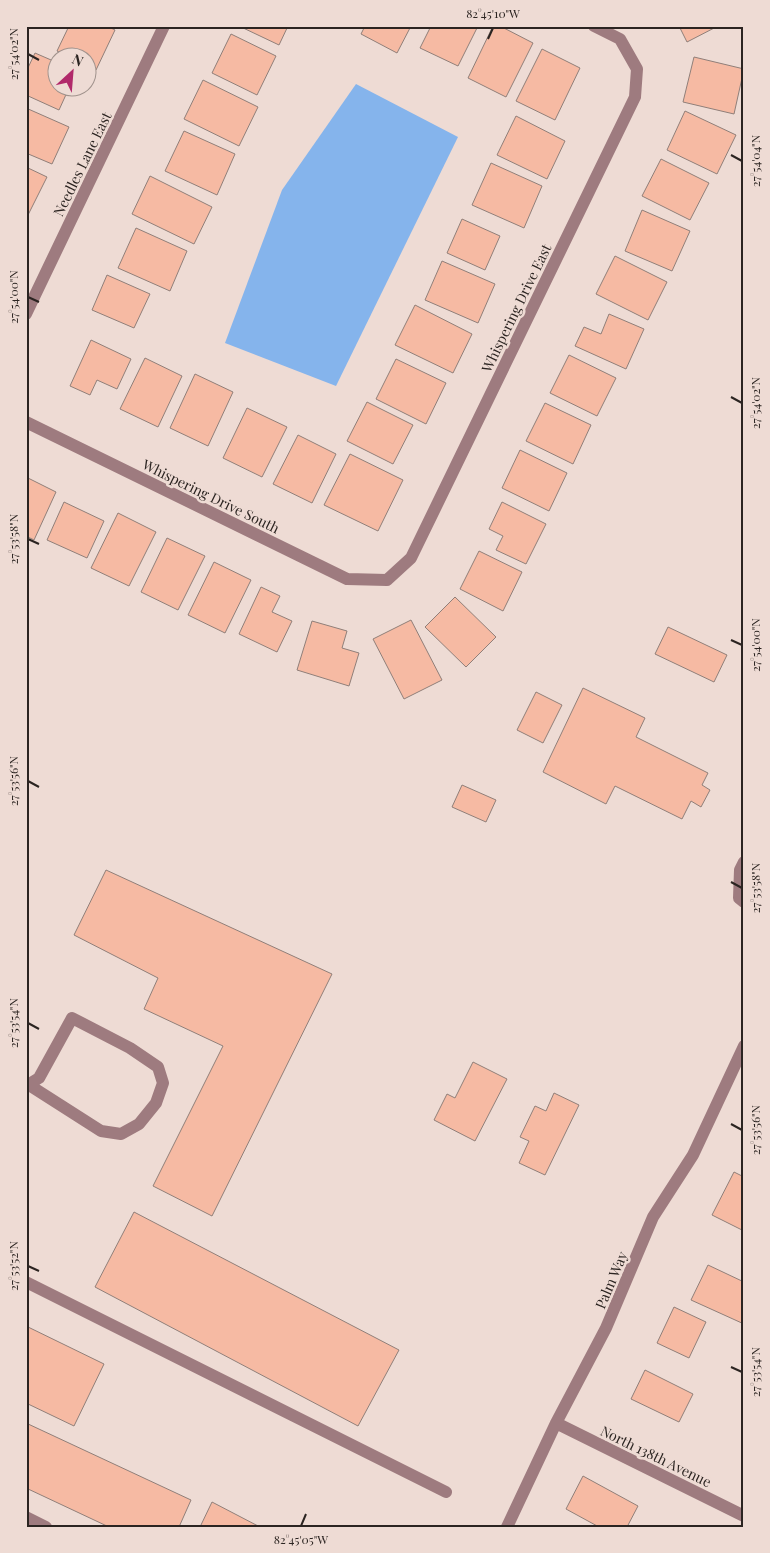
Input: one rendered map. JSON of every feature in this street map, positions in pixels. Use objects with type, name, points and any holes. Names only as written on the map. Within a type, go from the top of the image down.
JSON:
[{"type":"street","name":"Needles Lane East","points":[[26,314],[164,26]]},
{"type":"street","name":"Whispering Drive East","points":[[387,580],[411,558],[634,97],[637,69],[620,39],[594,26]]},
{"type":"street","name":"Whispering Drive South","points":[[26,422],[347,579],[387,580]]},
{"type":"street","points":[[744,862],[740,870],[739,898],[744,902]]},
{"type":"street","points":[[72,1018],[130,1048],[158,1067],[163,1083],[156,1103],[139,1124],[121,1134],[102,1131],[28,1085],[39,1078],[72,1018]]},
{"type":"street","name":"Palm Way","points":[[507,1527],[556,1423],[606,1328],[653,1217],[692,1155],[744,1046]]},
{"type":"street","points":[[26,1282],[446,1492]]},
{"type":"street","name":"North 138th Avenue","points":[[556,1423],[744,1516]]},
{"type":"street","points":[[26,1518],[46,1527]]},
{"type":"water","points":[[356,84],[458,137],[336,386],[225,343],[282,190]]},
{"type":"building","points":[[69,26],[107,26],[115,30],[98,66],[98,48],[58,48]]},
{"type":"building","points":[[239,26],[288,26],[279,45]]},
{"type":"building","points":[[365,26],[411,26],[397,53],[361,34]]},
{"type":"building","points":[[431,26],[451,26],[454,28],[455,26],[478,26],[458,66],[420,48]]},
{"type":"building","points":[[493,26],[500,26],[533,43],[506,97],[468,78]]},
{"type":"building","points":[[679,26],[718,26],[687,42]]},
{"type":"building","points":[[231,34],[276,56],[257,95],[212,73]]},
{"type":"building","points":[[542,49],[580,68],[555,120],[516,101]]},
{"type":"building","points":[[35,53],[48,59],[48,98],[64,98],[59,110],[26,95],[26,72]]},
{"type":"building","points":[[694,57],[744,69],[734,114],[683,102]]},
{"type":"building","points":[[203,80],[258,107],[239,146],[184,119]]},
{"type":"building","points":[[26,108],[69,127],[52,164],[26,153]]},
{"type":"building","points":[[685,111],[736,135],[717,174],[667,150]]},
{"type":"building","points":[[516,116],[565,141],[547,179],[497,155]]},
{"type":"building","points":[[184,131],[235,154],[217,195],[165,171]]},
{"type":"building","points":[[661,159],[709,183],[690,220],[642,196]]},
{"type":"building","points":[[491,163],[542,186],[524,228],[472,205]]},
{"type":"building","points":[[26,167],[47,177],[27,217],[26,216]]},
{"type":"building","points":[[150,176],[212,207],[194,244],[132,214]]},
{"type":"building","points":[[642,210],[690,231],[672,271],[625,251]]},
{"type":"building","points":[[462,219],[500,236],[485,270],[447,253]]},
{"type":"building","points":[[136,228],[187,251],[170,291],[118,268]]},
{"type":"building","points":[[615,256],[667,282],[648,320],[596,294]]},
{"type":"building","points":[[442,261],[495,284],[478,323],[425,300]]},
{"type":"building","points":[[107,275],[150,294],[134,328],[92,310]]},
{"type":"building","points":[[415,305],[472,334],[453,373],[395,345]]},
{"type":"building","points":[[609,314],[644,329],[626,369],[575,346],[584,327],[601,334]]},
{"type":"building","points":[[91,340],[131,359],[117,389],[97,380],[90,395],[70,386]]},
{"type":"building","points":[[569,355],[616,378],[597,416],[550,393]]},
{"type":"building","points":[[145,358],[182,376],[158,427],[120,409]]},
{"type":"building","points":[[396,359],[446,383],[426,424],[376,399]]},
{"type":"building","points":[[195,374],[233,392],[208,446],[170,428]]},
{"type":"building","points":[[367,402],[413,425],[393,464],[347,441]]},
{"type":"building","points":[[545,403],[591,425],[573,464],[526,441]]},
{"type":"building","points":[[247,408],[287,427],[262,477],[223,458]]},
{"type":"building","points":[[298,435],[336,454],[312,503],[273,484]]},
{"type":"building","points":[[520,450],[567,473],[549,511],[502,488]]},
{"type":"building","points":[[350,454],[403,480],[378,531],[324,505]]},
{"type":"building","points":[[26,477],[56,492],[34,540],[26,536]]},
{"type":"building","points":[[64,502],[104,521],[87,558],[47,540]]},
{"type":"building","points":[[502,502],[546,524],[526,564],[496,550],[503,536],[489,529]]},
{"type":"building","points":[[118,513],[156,532],[129,586],[91,568]]},
{"type":"building","points":[[167,538],[205,556],[178,610],[141,592]]},
{"type":"building","points":[[479,551],[522,572],[503,611],[460,589]]},
{"type":"building","points":[[214,562],[251,580],[225,633],[188,615]]},
{"type":"building","points":[[261,587],[280,596],[272,612],[292,621],[277,652],[239,634]]},
{"type":"building","points":[[455,597],[496,637],[466,667],[425,627]]},
{"type":"building","points":[[411,620],[442,680],[404,699],[373,639]]},
{"type":"building","points":[[312,621],[347,631],[342,648],[359,653],[349,686],[297,670]]},
{"type":"building","points":[[668,627],[727,655],[714,682],[655,654]]},
{"type":"building","points":[[583,688],[645,718],[636,737],[708,773],[702,785],[710,790],[701,807],[691,801],[682,819],[615,786],[606,804],[543,772]]},
{"type":"building","points":[[536,692],[562,705],[543,743],[517,730]]},
{"type":"building","points":[[462,785],[496,800],[486,822],[452,807]]},
{"type":"building","points":[[106,870],[332,974],[212,1216],[153,1186],[223,1046],[144,1009],[158,978],[74,935]]},
{"type":"building","points":[[473,1062],[507,1079],[475,1141],[434,1120],[447,1094],[455,1098]]},
{"type":"building","points":[[554,1093],[579,1105],[545,1175],[519,1163],[529,1141],[520,1137],[535,1106],[546,1111]]},
{"type":"building","points":[[734,1172],[744,1177],[744,1231],[712,1215]]},
{"type":"building","points":[[134,1212],[399,1350],[358,1426],[95,1287]]},
{"type":"building","points":[[708,1265],[744,1282],[744,1324],[691,1300]]},
{"type":"building","points":[[674,1307],[706,1322],[689,1358],[657,1343]]},
{"type":"building","points":[[26,1326],[104,1364],[74,1426],[26,1403]]},
{"type":"building","points":[[645,1370],[693,1394],[679,1422],[631,1399]]},
{"type":"building","points":[[26,1423],[191,1500],[179,1527],[109,1527],[26,1488]]},
{"type":"building","points":[[583,1476],[638,1506],[627,1527],[599,1527],[566,1509]]},
{"type":"building","points":[[212,1502],[260,1527],[200,1527]]}]
